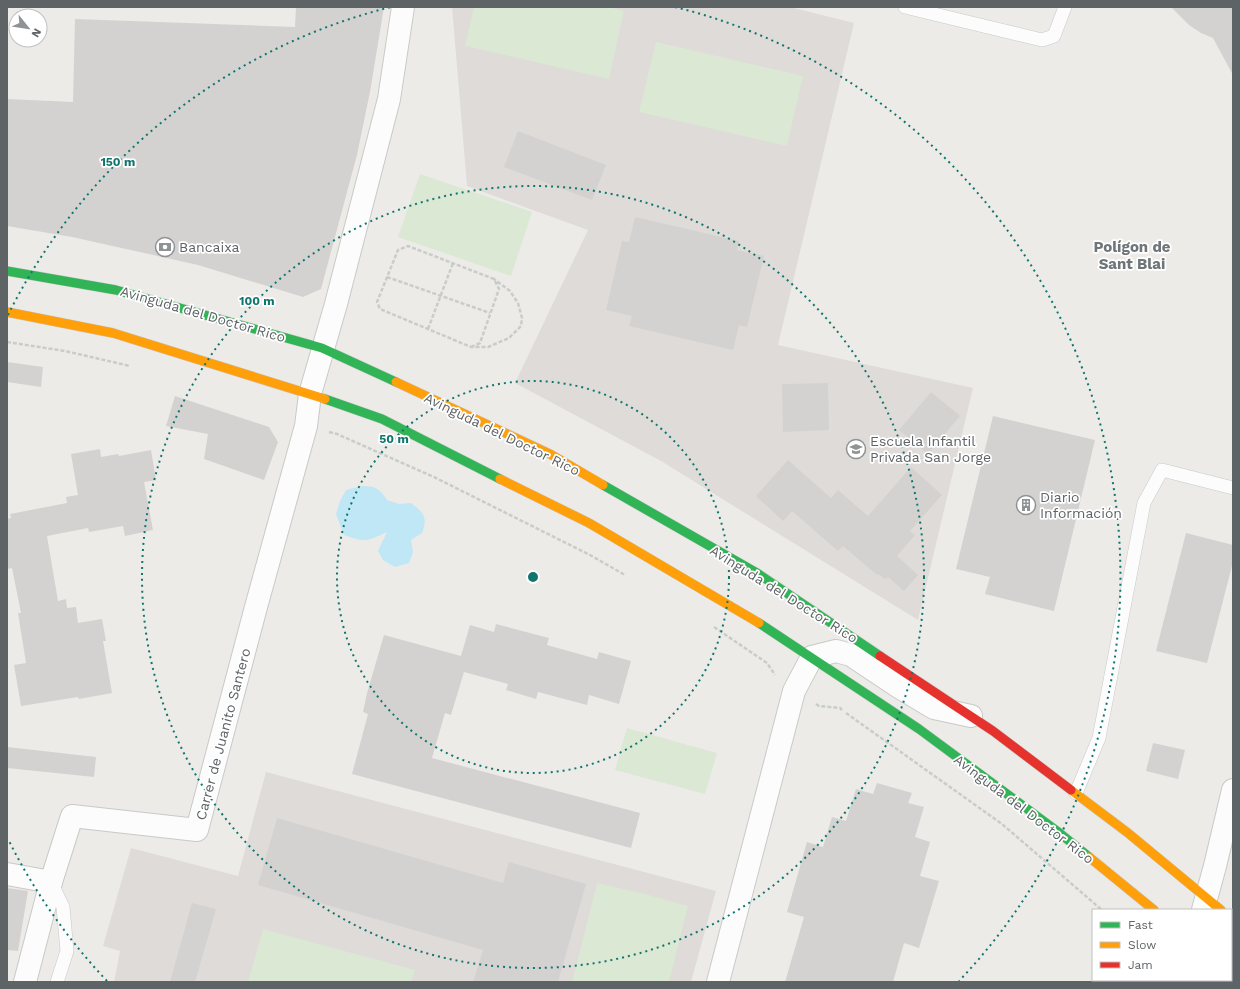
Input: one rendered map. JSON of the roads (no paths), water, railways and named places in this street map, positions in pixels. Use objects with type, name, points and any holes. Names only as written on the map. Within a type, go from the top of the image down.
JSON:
[{"type":"street","name":"Carrer de Juanito Santero","points":[[25,982],[51,882],[72,816],[197,830],[306,426],[310,394],[322,348],[336,304],[389,99],[403,7]]},
{"type":"street","name":"Avinguda del Doctor Rico","points":[[7,271],[116,290],[322,348],[556,458],[757,573],[994,731],[1128,833],[1210,906]]},
{"type":"street","name":"Avinguda del Doctor Rico","points":[[7,312],[113,333],[310,394],[382,420],[589,523],[765,627],[919,729],[1051,827],[1153,909]]},
{"type":"street","name":"Avinguda del Doctor Rico","points":[[812,658],[836,651],[851,655],[934,708],[972,717]]},
{"type":"street","points":[[718,982],[794,691],[812,658]]},
{"type":"street","points":[[1210,906],[1215,866],[1233,790]]},
{"type":"street","points":[[7,874],[51,882]]},
{"type":"lane","points":[[905,7],[1042,40],[1054,36],[1065,7]]},
{"type":"lane","points":[[1076,793],[1099,738],[1144,503],[1162,470],[1233,488]]},
{"type":"lane","points":[[51,882],[63,907],[67,952],[57,982]]},
{"type":"water","points":[[363,486],[377,489],[387,500],[399,504],[411,503],[424,516],[425,523],[422,533],[411,540],[413,552],[409,563],[395,567],[383,560],[378,551],[387,532],[366,540],[344,535],[336,514],[340,501],[346,490]]},
{"type":"place","name":"Bancaixa","points":[[165,247]]},
{"type":"place","name":"Escuela Infantil Privada San Jorge","points":[[856,449]]},
{"type":"place","name":"Diario Información","points":[[1026,505]]},
{"type":"district","name":"Polígon de Sant Blai","points":[[1132,256]]}]
